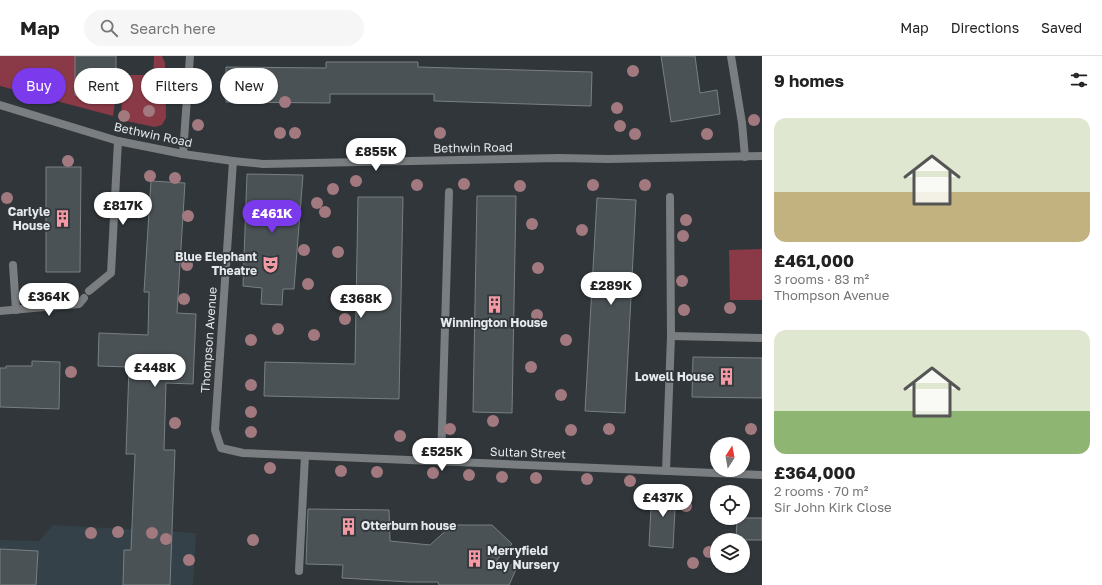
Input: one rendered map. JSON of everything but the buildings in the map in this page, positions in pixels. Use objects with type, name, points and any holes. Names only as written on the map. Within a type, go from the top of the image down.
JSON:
[{"type":"street","points":[[183,154],[190,56]]},
{"type":"street","points":[[731,56],[742,123],[745,157]]},
{"type":"street","name":"Bethwin Road","points":[[0,105],[118,140],[183,154],[263,164],[559,158],[608,159],[762,156]]},
{"type":"street","points":[[0,311],[79,304],[86,294],[111,273],[118,140]]},
{"type":"street","name":"Thompson Avenue","points":[[221,448],[215,430],[233,161]]},
{"type":"street","points":[[441,462],[449,192]]},
{"type":"street","points":[[666,471],[671,336],[670,196]]},
{"type":"street","points":[[13,265],[16,310]]},
{"type":"street","points":[[671,336],[762,338]]},
{"type":"street","name":"Sultan Street","points":[[221,448],[243,453],[762,476]]},
{"type":"street","points":[[299,571],[305,456]]},
{"type":"shaded area","points":[[0,56],[75,56],[74,104],[115,104],[113,116],[66,104],[66,68],[12,68],[12,89],[0,86]]},
{"type":"shaded area","points":[[154,56],[162,56],[165,68],[153,68]]},
{"type":"shaded area","points":[[133,75],[141,75],[141,104],[166,104],[166,118],[162,125],[155,127],[121,120],[122,104],[133,104]]},
{"type":"shaded area","points":[[762,249],[762,300],[730,300],[729,250]]},
{"type":"shaded area","points":[[53,525],[196,533],[193,585],[0,585],[0,540],[39,541]]},
{"type":"place","name":"Carlyle House","points":[[63,219]]},
{"type":"place","name":"Blue Elephant Theatre","points":[[270,264]]},
{"type":"place","name":"Winnington House","points":[[494,304]]},
{"type":"place","name":"Lowell House","points":[[727,377]]},
{"type":"place","name":"Otterburn house","points":[[348,526]]},
{"type":"place","name":"Merryfield Day Nursery","points":[[474,558]]}]
